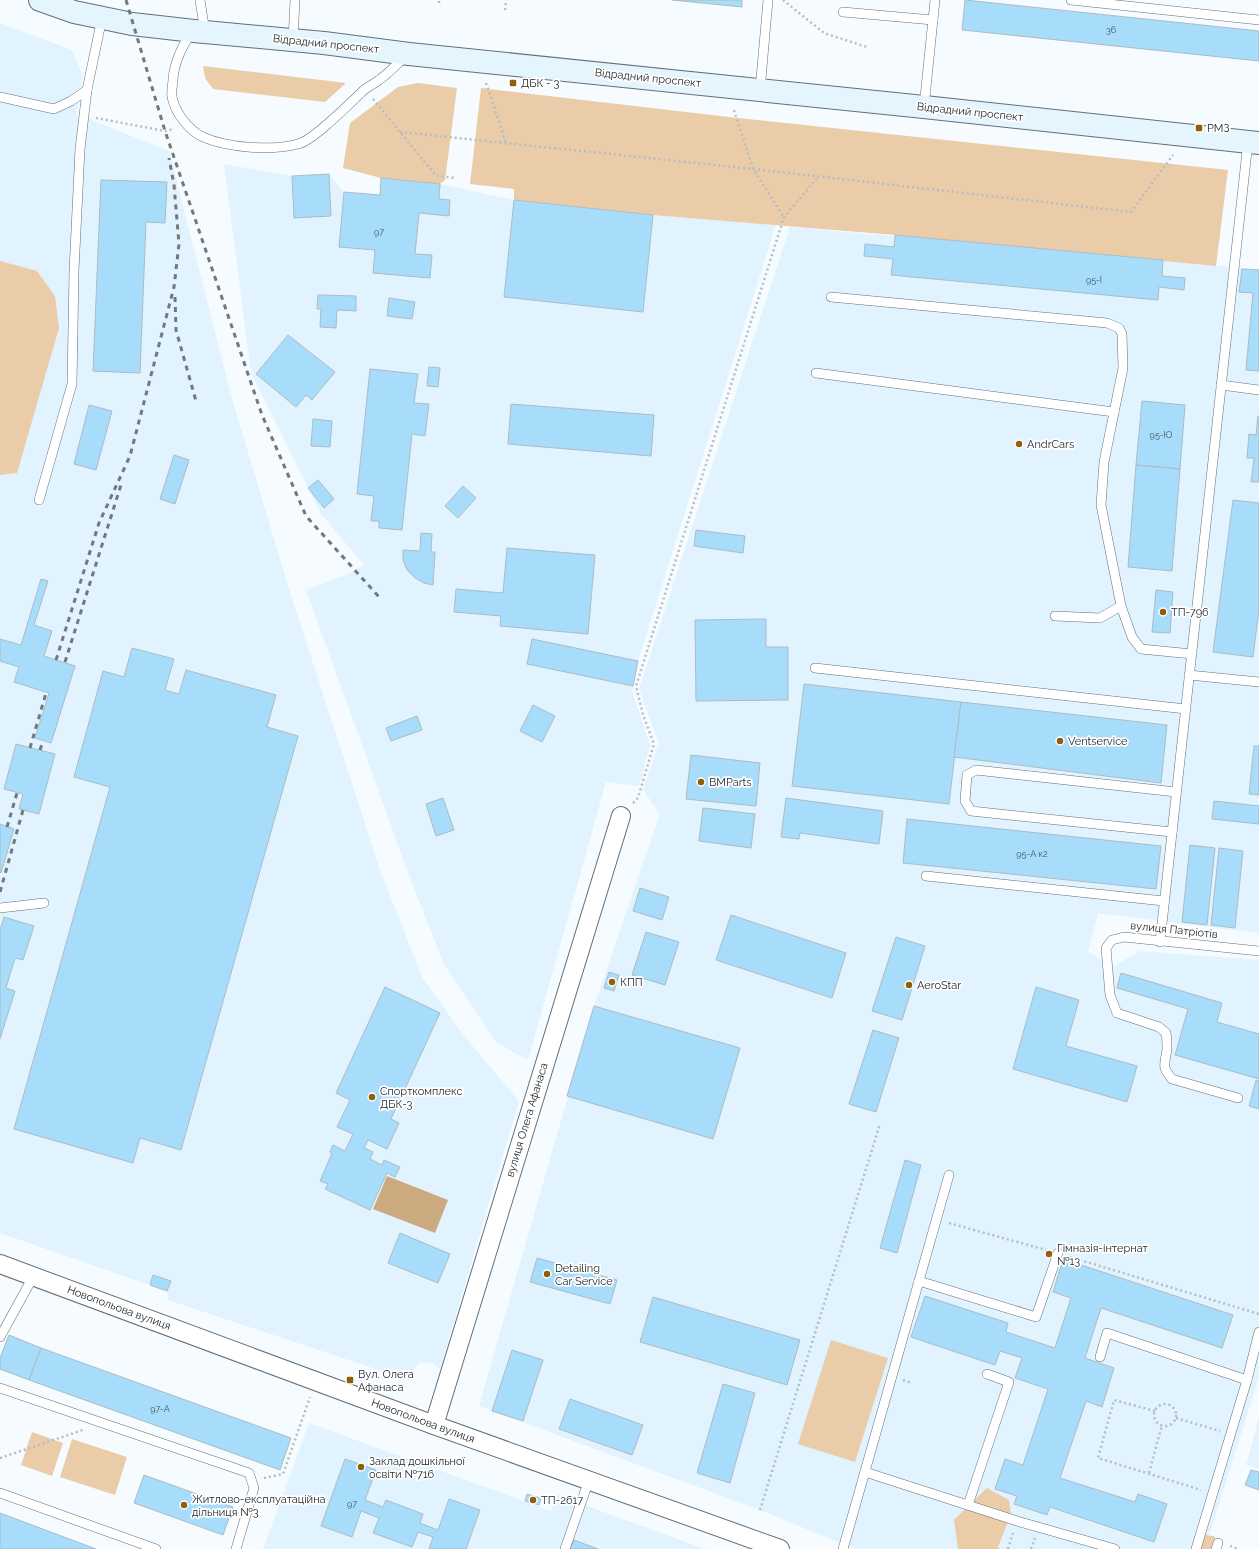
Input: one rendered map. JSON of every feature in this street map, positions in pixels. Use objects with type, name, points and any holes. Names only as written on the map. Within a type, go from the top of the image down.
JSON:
[{"type":"main road","name":"Відрадний проспект","points":[[40,0],[74,12],[102,18],[132,24],[199,32],[324,43],[409,54],[924,106],[1254,143]]},
{"type":"street","name":"вулиця Олега Афанаса","points":[[434,1425],[621,816]]},
{"type":"street","name":"Новопольова вулиця","points":[[0,1264],[434,1425],[780,1549]]},
{"type":"lane","points":[[200,0],[199,32],[188,37],[178,58],[173,74],[172,96],[177,111],[188,126],[202,137],[229,145],[281,148],[300,144],[320,130],[366,89],[409,54]]},
{"type":"lane","points":[[293,40],[295,0]]},
{"type":"lane","points":[[760,90],[768,0]]},
{"type":"lane","points":[[924,106],[935,0]]},
{"type":"lane","points":[[1071,0],[1259,20]]},
{"type":"lane","points":[[843,12],[933,20]]},
{"type":"lane","points":[[39,500],[72,384],[74,270],[80,149],[87,90],[102,18]]},
{"type":"lane","points":[[0,97],[54,109],[71,101],[87,90]]},
{"type":"lane","points":[[1160,942],[1221,385],[1254,143]]},
{"type":"lane","points":[[831,297],[1107,323],[1119,328],[1122,334],[1123,368],[1104,462],[1102,505],[1121,606],[1132,637],[1141,649],[1192,654]]},
{"type":"lane","points":[[816,373],[1114,412]]},
{"type":"lane","points":[[1221,385],[1259,390]]},
{"type":"lane","points":[[1055,616],[1100,618],[1121,606]]},
{"type":"lane","points":[[815,668],[1186,709]]},
{"type":"lane","points":[[1189,675],[1259,682]]},
{"type":"lane","points":[[1172,832],[971,811],[965,801],[967,775],[976,770],[1176,792]]},
{"type":"lane","points":[[926,876],[1164,901]]},
{"type":"lane","points":[[0,908],[44,903]]},
{"type":"lane","name":"вулиця Патріотів","points":[[1238,1098],[1172,1079],[1165,1071],[1164,1062],[1167,1049],[1166,1033],[1159,1027],[1118,1013],[1110,996],[1106,948],[1112,940],[1124,937],[1160,942],[1259,951]]},
{"type":"lane","points":[[843,1549],[949,1175]]},
{"type":"lane","points":[[919,1281],[1036,1317],[1058,1253]]},
{"type":"lane","points":[[0,1337],[33,1276]]},
{"type":"lane","points":[[1196,1549],[1231,1434],[1259,1332]]},
{"type":"lane","points":[[1100,1357],[1108,1333],[1246,1380]]},
{"type":"lane","points":[[968,1504],[1009,1382],[987,1374]]},
{"type":"lane","points":[[1,1392],[102,1423],[249,1473],[254,1488],[236,1549]]},
{"type":"lane","points":[[865,1472],[1017,1521],[1115,1549]]},
{"type":"lane","points":[[565,1549],[589,1480]]},
{"type":"lane","points":[[0,1493],[156,1549]]},
{"type":"path","points":[[505,10],[506,0]]},
{"type":"path","points":[[783,0],[824,33],[867,47]]},
{"type":"path","points":[[486,83],[506,143]]},
{"type":"path","points":[[374,99],[436,176],[456,178]]},
{"type":"path","points":[[734,110],[753,169],[784,217]]},
{"type":"path","points":[[84,116],[165,131],[188,126]]},
{"type":"path","points":[[400,132],[753,169],[1131,212],[1173,155]]},
{"type":"path","points":[[621,816],[638,798],[654,744],[643,715],[636,686],[784,217],[818,177]]},
{"type":"path","points":[[760,1510],[880,1124]]},
{"type":"path","points":[[936,1220],[1058,1253],[1259,1314]]},
{"type":"path","points":[[252,1481],[283,1474],[310,1397]]},
{"type":"path","points":[[1155,1411],[1114,1400],[1098,1458],[1212,1494]]},
{"type":"path","points":[[1160,1404],[1169,1404],[1175,1409],[1177,1414],[1176,1418],[1170,1425],[1162,1425],[1155,1419],[1155,1411],[1160,1404]]},
{"type":"path","points":[[1176,1418],[1231,1434]]},
{"type":"path","points":[[0,1458],[102,1423]]},
{"type":"path","points":[[1148,1473],[1162,1425]]},
{"type":"shaded area","points":[[0,23],[72,50],[83,76],[76,114],[169,151],[232,399],[288,586],[381,873],[423,979],[465,1037],[519,1101],[440,1369],[431,1362],[419,1363],[413,1370],[412,1381],[168,1300],[167,1291],[0,1233]]},
{"type":"shaded area","points":[[203,66],[346,83],[325,102],[213,89],[205,78]]},
{"type":"shaded area","points":[[418,83],[457,88],[445,180],[440,184],[381,178],[343,168],[350,123],[398,87]]},
{"type":"shaded area","points":[[481,88],[729,117],[1228,170],[1216,266],[895,235],[653,215],[514,200],[514,189],[470,184]]},
{"type":"shaded area","points":[[224,164],[292,176],[329,174],[344,192],[380,195],[381,178],[440,184],[514,200],[653,215],[776,225],[638,661],[632,692],[650,745],[639,786],[606,782],[528,1060],[497,1043],[445,966],[410,878],[306,590],[346,575],[364,565],[321,514],[251,373]]},
{"type":"shaded area","points":[[790,227],[1259,270],[1259,933],[1098,913],[1088,952],[1113,967],[1139,951],[1259,960],[1259,1377],[1205,1549],[855,1549],[760,1510],[479,1406],[594,1006],[660,814],[643,790],[659,743],[639,689]]},
{"type":"shaded area","points":[[0,261],[37,271],[55,296],[59,328],[17,473],[0,475]]},
{"type":"shaded area","points":[[387,1176],[448,1200],[435,1233],[373,1209]]},
{"type":"shaded area","points":[[831,1340],[888,1358],[855,1462],[798,1444]]},
{"type":"shaded area","points":[[1259,1417],[1259,1469],[1246,1465]]},
{"type":"shaded area","name":"Заклад дошкільної освіти №716","points":[[309,1423],[551,1511],[557,1495],[705,1549],[263,1549]]},
{"type":"shaded area","points":[[32,1432],[63,1443],[52,1476],[21,1465]]},
{"type":"shaded area","points":[[72,1439],[127,1457],[115,1495],[60,1477]]},
{"type":"shaded area","points":[[987,1488],[1009,1500],[1011,1514],[998,1547],[1000,1549],[958,1549],[954,1520]]},
{"type":"shaded area","points":[[1195,1534],[1214,1536],[1221,1549],[1195,1549]]},
{"type":"building","points":[[672,0],[742,0],[742,7]]},
{"type":"building","points":[[965,0],[1259,31],[1259,61],[962,30]]},
{"type":"building","points":[[329,174],[331,216],[294,218],[292,176]]},
{"type":"building","points":[[381,178],[440,184],[439,199],[450,200],[449,216],[419,213],[415,254],[432,255],[430,278],[373,273],[375,250],[339,247],[344,192],[380,195]]},
{"type":"building","points":[[101,180],[167,182],[165,223],[146,222],[140,373],[93,371]]},
{"type":"building","points":[[514,200],[653,215],[643,312],[504,297]]},
{"type":"building","points":[[895,235],[1163,260],[1162,276],[1185,278],[1184,290],[1159,287],[1158,300],[891,275],[893,259],[864,256],[865,244],[894,247]]},
{"type":"building","points":[[1242,269],[1259,270],[1259,371],[1246,370],[1253,293],[1239,292]]},
{"type":"building","points":[[318,295],[356,296],[356,311],[337,310],[336,328],[320,327],[321,309],[317,309]]},
{"type":"building","points":[[389,298],[415,302],[412,319],[387,316]]},
{"type":"building","points":[[288,335],[335,372],[312,400],[306,395],[296,407],[256,374]]},
{"type":"building","points":[[429,367],[440,368],[438,387],[427,386]]},
{"type":"building","points":[[370,369],[418,374],[414,403],[429,404],[425,436],[412,434],[402,530],[379,528],[379,521],[371,521],[374,496],[357,494]]},
{"type":"building","points":[[1142,401],[1185,405],[1180,469],[1136,465]]},
{"type":"building","points":[[511,404],[654,415],[651,456],[508,444]]},
{"type":"building","points":[[89,405],[112,411],[96,470],[74,464]]},
{"type":"building","points":[[1258,416],[1259,482],[1251,482],[1254,458],[1247,458],[1249,434],[1256,435]]},
{"type":"building","points":[[313,419],[332,421],[330,447],[311,446]]},
{"type":"building","points":[[174,455],[189,460],[175,504],[160,499]]},
{"type":"building","points":[[1136,465],[1180,469],[1172,571],[1128,567]]},
{"type":"building","points":[[318,480],[334,499],[324,508],[308,488]]},
{"type":"building","points":[[463,486],[476,498],[458,518],[445,506]]},
{"type":"building","points":[[1233,500],[1259,503],[1259,609],[1253,657],[1213,652]]},
{"type":"building","points":[[696,530],[745,536],[743,553],[694,546]]},
{"type":"building","points":[[421,533],[432,534],[431,552],[435,552],[433,585],[424,583],[415,578],[407,570],[403,560],[403,550],[420,551]]},
{"type":"building","points":[[507,548],[595,555],[588,634],[500,626],[501,616],[454,612],[456,589],[503,593]]},
{"type":"building","points":[[41,579],[48,581],[34,625],[52,631],[44,656],[75,666],[51,743],[35,738],[49,693],[14,682],[19,667],[0,661],[0,639],[21,645]]},
{"type":"building","name":"ТП-796","points":[[1156,590],[1173,592],[1170,633],[1152,632]]},
{"type":"building","points":[[766,619],[766,647],[788,647],[788,700],[696,701],[695,620]]},
{"type":"building","points":[[532,639],[638,661],[633,686],[527,664]]},
{"type":"building","points":[[132,648],[174,659],[165,690],[179,694],[186,670],[276,695],[267,727],[298,736],[181,1150],[140,1138],[133,1163],[14,1129],[110,787],[74,777],[103,671],[124,677]]},
{"type":"building","points":[[804,684],[961,702],[949,804],[792,786]]},
{"type":"building","name":"Ventservice","points":[[961,702],[1167,725],[1161,783],[954,757]]},
{"type":"building","points":[[533,705],[555,716],[542,742],[520,731]]},
{"type":"building","points":[[417,716],[422,730],[391,741],[386,728]]},
{"type":"building","points":[[16,744],[55,754],[39,814],[19,809],[23,794],[4,789]]},
{"type":"building","points":[[1254,746],[1259,746],[1259,795],[1249,794]]},
{"type":"building","points":[[691,755],[760,763],[756,806],[686,799]]},
{"type":"building","points":[[443,798],[454,830],[436,836],[426,804]]},
{"type":"building","points":[[786,798],[883,811],[879,844],[800,833],[799,839],[781,837]]},
{"type":"building","points":[[1214,801],[1259,806],[1259,824],[1212,819]]},
{"type":"building","points":[[703,808],[755,814],[751,848],[699,841]]},
{"type":"building","points":[[907,819],[1161,846],[1156,889],[903,863]]},
{"type":"building","points":[[0,824],[14,829],[1,873],[0,872]]},
{"type":"building","points":[[1190,845],[1215,848],[1207,925],[1182,922]]},
{"type":"building","points":[[1219,848],[1243,851],[1235,928],[1211,925]]},
{"type":"building","points":[[640,888],[669,897],[662,920],[633,911]]},
{"type":"building","points":[[731,915],[846,953],[832,998],[716,960]]},
{"type":"building","points":[[4,917],[34,926],[23,960],[15,958],[6,988],[15,991],[0,1039],[0,930]]},
{"type":"building","points":[[646,932],[679,942],[665,985],[632,975]]},
{"type":"building","points":[[896,937],[925,946],[902,1020],[872,1011]]},
{"type":"building","name":"КПП","points":[[609,972],[619,975],[614,991],[604,988]]},
{"type":"building","points":[[1121,973],[1222,1003],[1217,1022],[1259,1034],[1259,1079],[1175,1055],[1188,1009],[1117,988]]},
{"type":"building","name":"Спорткомплекс ДБК-3","points":[[385,987],[440,1013],[391,1119],[399,1123],[387,1149],[368,1140],[364,1148],[373,1152],[370,1159],[382,1165],[384,1160],[400,1167],[395,1177],[387,1173],[370,1210],[325,1189],[328,1184],[320,1181],[332,1153],[330,1152],[333,1145],[345,1151],[353,1134],[337,1127],[350,1100],[336,1093]]},
{"type":"building","points":[[1036,987],[1079,1000],[1066,1046],[1137,1066],[1127,1102],[1013,1069]]},
{"type":"building","points":[[594,1006],[740,1048],[713,1139],[567,1096]]},
{"type":"building","points":[[873,1030],[899,1038],[876,1112],[849,1104]]},
{"type":"building","points":[[1256,1080],[1259,1081],[1259,1109],[1249,1106]]},
{"type":"building","points":[[905,1160],[921,1165],[897,1253],[880,1248]]},
{"type":"building","points":[[400,1233],[450,1254],[438,1283],[388,1263]]},
{"type":"building","points":[[537,1258],[617,1280],[610,1304],[530,1282]]},
{"type":"building","points":[[1063,1259],[1233,1315],[1222,1348],[1101,1308],[1085,1358],[1114,1368],[1102,1407],[1086,1401],[1060,1478],[1135,1502],[1138,1494],[1167,1504],[1154,1542],[1050,1507],[1047,1515],[1014,1504],[1017,1496],[995,1489],[1005,1459],[1023,1465],[1048,1389],[1015,1378],[1022,1358],[1000,1351],[995,1365],[911,1337],[925,1296],[1008,1323],[1006,1332],[1055,1348],[1071,1298],[1053,1292]]},
{"type":"building","points":[[153,1275],[171,1281],[167,1291],[150,1285]]},
{"type":"building","points":[[653,1297],[800,1340],[787,1385],[640,1342]]},
{"type":"building","points":[[9,1335],[41,1348],[29,1380],[0,1369],[0,1358]]},
{"type":"building","points":[[41,1348],[291,1438],[280,1470],[29,1380]]},
{"type":"building","points":[[512,1350],[543,1360],[523,1421],[492,1411]]},
{"type":"building","points":[[723,1384],[755,1393],[730,1483],[697,1473]]},
{"type":"building","points":[[570,1399],[643,1425],[632,1455],[559,1429]]},
{"type":"building","points":[[345,1459],[376,1470],[365,1500],[383,1507],[386,1500],[423,1514],[420,1523],[438,1530],[449,1499],[480,1510],[466,1549],[429,1549],[433,1537],[418,1532],[412,1547],[373,1533],[379,1518],[361,1511],[352,1537],[321,1526]]},
{"type":"building","points":[[1251,1470],[1259,1472],[1259,1490],[1245,1485]]},
{"type":"building","name":"Житлово-експлуатаційна дільниця №3","points":[[144,1475],[233,1507],[223,1535],[134,1503]]},
{"type":"building","name":"ТП-2617","points":[[527,1494],[541,1498],[539,1505],[525,1501]]},
{"type":"building","points":[[0,1513],[96,1549],[0,1549]]},
{"type":"building","points":[[574,1540],[598,1549],[570,1549]]},
{"type":"railway","points":[[126,0],[165,131],[262,415],[306,516],[380,598]]},
{"type":"railway","points":[[56,660],[99,523],[130,456],[174,287],[179,244],[174,185],[169,158]]},
{"type":"railway","points":[[175,297],[176,330],[196,401]]},
{"type":"railway","points":[[65,662],[121,485]]},
{"type":"railway","points":[[30,748],[46,693]]},
{"type":"railway","points":[[40,750],[43,741]]},
{"type":"railway","points":[[7,827],[17,793]]},
{"type":"railway","points":[[0,892],[23,810]]},
{"type":"place","name":"ДБК - 3","points":[[513,83]]},
{"type":"place","name":"РМЗ","points":[[1199,128]]},
{"type":"place","name":"AndrCars","points":[[1019,444]]},
{"type":"place","name":"ТП-796","points":[[1163,612]]},
{"type":"place","name":"Ventservice","points":[[1060,741]]},
{"type":"place","name":"BMParts","points":[[701,782]]},
{"type":"place","name":"КПП","points":[[612,982]]},
{"type":"place","name":"AeroStar","points":[[909,985]]},
{"type":"place","name":"Спорткомплекс ДБК-3","points":[[372,1097]]},
{"type":"place","name":"Гімназія-інтернат №13","points":[[1049,1254]]},
{"type":"place","name":"Detailing Car Service","points":[[547,1274]]},
{"type":"place","name":"Вул. Олега Афанаса","points":[[350,1380]]},
{"type":"place","name":"Заклад дошкільної освіти №716","points":[[361,1467]]},
{"type":"place","name":"ТП-2617","points":[[533,1500]]},
{"type":"place","name":"Житлово-експлуатаційна дільниця №3","points":[[184,1505]]}]
